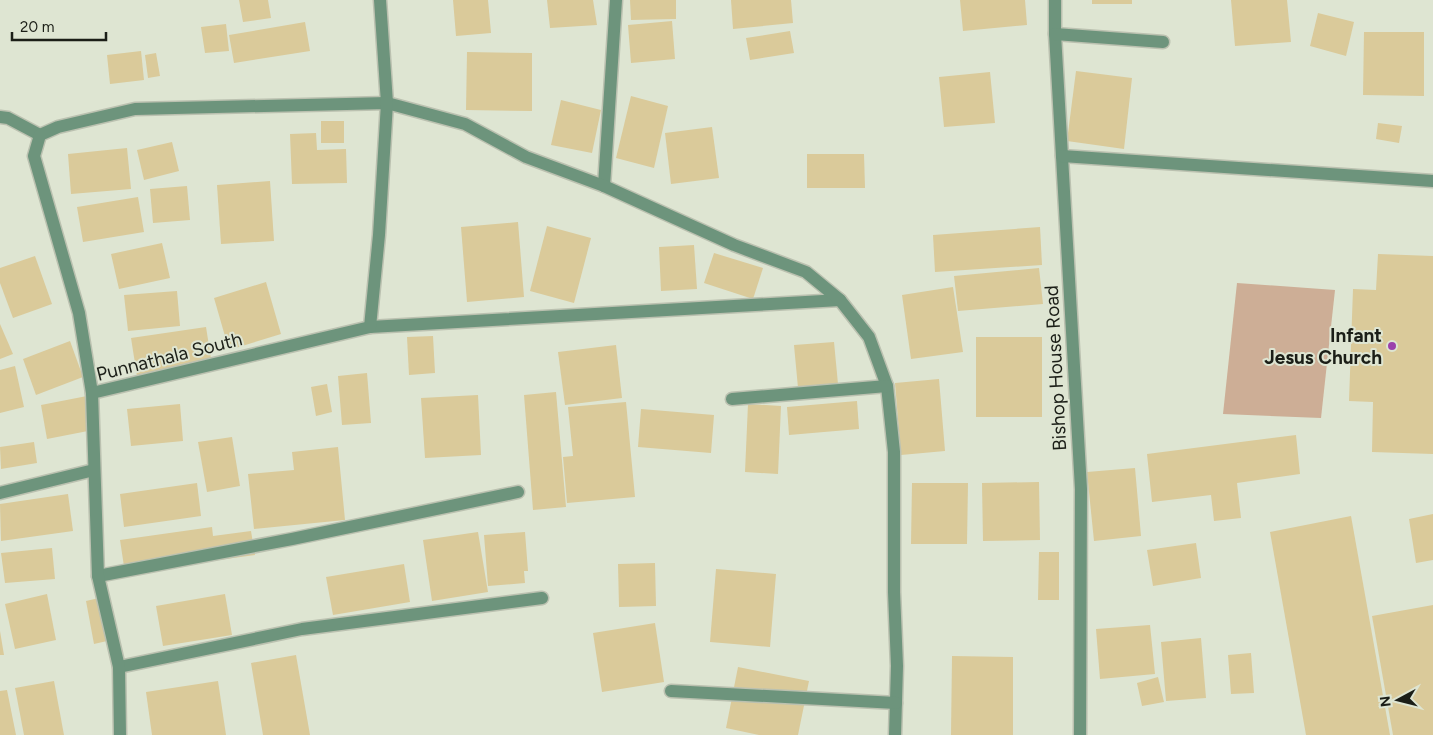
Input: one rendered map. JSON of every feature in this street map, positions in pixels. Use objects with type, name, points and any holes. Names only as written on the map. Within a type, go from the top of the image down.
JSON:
[{"type":"street","points":[[370,326],[379,235],[387,104],[380,0]]},
{"type":"street","points":[[604,186],[616,0]]},
{"type":"street","name":"Bishop House Road","points":[[1056,0],[1054,34],[1081,489],[1080,735]]},
{"type":"street","points":[[1054,34],[1164,42]]},
{"type":"street","points":[[40,135],[58,127],[135,109],[387,104],[465,124],[526,157],[604,186],[734,245],[806,272],[840,300],[869,337],[887,386],[894,452],[895,735]]},
{"type":"street","points":[[0,117],[8,118],[40,135]]},
{"type":"street","points":[[40,135],[34,156],[79,313],[92,394]]},
{"type":"street","points":[[1062,156],[1433,181]]},
{"type":"street","name":"Punnathala South","points":[[120,735],[119,667],[98,576],[92,394],[370,326],[840,300]]},
{"type":"street","points":[[732,399],[887,386]]},
{"type":"street","points":[[0,493],[94,470]]},
{"type":"street","points":[[98,576],[301,537],[518,492]]},
{"type":"street","points":[[119,667],[302,629],[542,598]]},
{"type":"street","points":[[670,691],[896,703]]},
{"type":"shaded area","points":[[1237,283],[1335,290],[1321,418],[1223,414]]},
{"type":"building","points":[[239,0],[268,0],[271,18],[243,22]]},
{"type":"building","points":[[453,0],[488,0],[491,33],[456,36]]},
{"type":"building","points":[[547,0],[593,0],[597,25],[550,28]]},
{"type":"building","points":[[630,0],[676,0],[676,19],[631,20]]},
{"type":"building","points":[[731,0],[791,0],[793,23],[733,29]]},
{"type":"building","points":[[960,0],[1025,0],[1027,25],[963,31]]},
{"type":"building","points":[[1092,0],[1132,0],[1132,4],[1092,4]]},
{"type":"building","points":[[1231,0],[1287,0],[1291,42],[1235,46]]},
{"type":"building","points":[[1318,13],[1354,22],[1346,56],[1310,46]]},
{"type":"building","points":[[672,21],[675,59],[631,63],[628,25]]},
{"type":"building","points":[[305,22],[310,51],[234,63],[229,35]]},
{"type":"building","points":[[226,24],[229,51],[205,53],[201,27]]},
{"type":"building","points":[[790,31],[794,53],[750,60],[746,38]]},
{"type":"building","points":[[1364,32],[1424,32],[1424,96],[1363,95]]},
{"type":"building","points":[[141,51],[144,80],[110,84],[107,55]]},
{"type":"building","points":[[467,52],[532,53],[532,111],[466,110]]},
{"type":"building","points":[[156,53],[160,76],[148,78],[145,55]]},
{"type":"building","points":[[1076,71],[1132,78],[1124,149],[1067,141]]},
{"type":"building","points":[[990,72],[995,123],[944,127],[939,77]]},
{"type":"building","points":[[631,96],[668,106],[654,168],[616,158]]},
{"type":"building","points":[[561,100],[601,110],[592,153],[551,145]]},
{"type":"building","points":[[321,121],[344,121],[344,143],[321,143]]},
{"type":"building","points":[[1378,123],[1402,126],[1399,143],[1376,139]]},
{"type":"building","points":[[712,127],[719,178],[671,184],[665,133]]},
{"type":"building","points":[[316,133],[317,150],[346,149],[347,183],[292,184],[290,134]]},
{"type":"building","points":[[172,142],[179,171],[144,180],[137,150]]},
{"type":"building","points":[[127,148],[131,189],[71,194],[68,154]]},
{"type":"building","points":[[807,154],[864,154],[865,188],[807,188]]},
{"type":"building","points":[[270,181],[274,241],[221,244],[217,185]]},
{"type":"building","points":[[187,186],[190,220],[153,223],[150,189]]},
{"type":"building","points":[[138,197],[144,232],[83,242],[77,207]]},
{"type":"building","points":[[518,222],[524,297],[467,302],[461,227]]},
{"type":"building","points":[[547,226],[591,238],[574,303],[530,291]]},
{"type":"building","points":[[1040,227],[1042,265],[935,272],[933,235]]},
{"type":"building","points":[[162,243],[170,278],[119,289],[111,254]]},
{"type":"building","points":[[694,245],[697,289],[661,291],[659,247]]},
{"type":"building","points":[[714,253],[763,268],[753,299],[704,283]]},
{"type":"building","name":"Infant Jesus Church","points":[[1378,254],[1433,256],[1433,454],[1372,452],[1373,402],[1349,401],[1353,289],[1376,290]]},
{"type":"building","points":[[35,256],[52,304],[13,318],[0,283],[0,268]]},
{"type":"building","points":[[1039,268],[1043,304],[958,311],[954,276]]},
{"type":"building","points":[[266,282],[281,334],[229,350],[214,298]]},
{"type":"building","points":[[953,287],[963,352],[911,359],[902,295]]},
{"type":"building","points":[[177,291],[180,326],[128,331],[124,295]]},
{"type":"building","points":[[0,324],[13,354],[0,359]]},
{"type":"building","points":[[206,327],[212,365],[137,376],[131,338]]},
{"type":"building","points":[[433,336],[435,373],[409,375],[407,337]]},
{"type":"building","points":[[976,337],[1042,337],[1042,417],[976,417]]},
{"type":"building","points":[[70,341],[83,377],[36,395],[23,359]]},
{"type":"building","points":[[834,342],[838,384],[798,388],[794,345]]},
{"type":"building","points":[[616,345],[622,398],[565,405],[558,352]]},
{"type":"building","points":[[15,366],[24,407],[0,413],[0,370]]},
{"type":"building","points":[[367,373],[371,423],[342,425],[338,376]]},
{"type":"building","points":[[939,379],[945,451],[901,455],[895,383]]},
{"type":"building","points":[[327,384],[332,412],[316,416],[311,387]]},
{"type":"building","points":[[556,392],[566,507],[533,510],[524,395]]},
{"type":"building","points":[[478,395],[481,455],[425,458],[421,398]]},
{"type":"building","points":[[87,396],[93,430],[47,439],[41,405]]},
{"type":"building","points":[[857,401],[859,429],[789,435],[787,407]]},
{"type":"building","points":[[626,402],[635,497],[567,503],[563,457],[573,456],[568,407]]},
{"type":"building","points":[[180,404],[183,441],[131,446],[127,409]]},
{"type":"building","points":[[748,404],[781,406],[778,474],[745,472]]},
{"type":"building","points":[[641,409],[714,415],[711,453],[638,447]]},
{"type":"building","points":[[1296,435],[1300,474],[1237,483],[1241,518],[1214,521],[1211,495],[1152,502],[1147,454]]},
{"type":"building","points":[[232,437],[240,486],[207,492],[198,442]]},
{"type":"building","points":[[34,442],[37,463],[1,469],[0,447]]},
{"type":"building","points":[[338,447],[345,520],[254,529],[248,474],[294,470],[292,452]]},
{"type":"building","points":[[1135,468],[1141,536],[1094,541],[1087,472]]},
{"type":"building","points":[[1039,482],[1040,540],[983,541],[982,483]]},
{"type":"building","points":[[197,483],[201,516],[124,527],[120,494]]},
{"type":"building","points":[[912,483],[968,483],[967,544],[911,544]]},
{"type":"building","points":[[68,494],[73,531],[1,541],[0,504]]},
{"type":"building","points":[[1433,514],[1433,560],[1416,563],[1409,519]]},
{"type":"building","points":[[1351,516],[1390,735],[1306,735],[1270,532]]},
{"type":"building","points":[[212,527],[213,536],[251,531],[255,555],[125,573],[120,540]]},
{"type":"building","points":[[478,532],[488,592],[432,601],[423,540]]},
{"type":"building","points":[[525,532],[528,571],[524,571],[525,583],[488,586],[484,535]]},
{"type":"building","points":[[1196,543],[1201,578],[1153,586],[1147,550]]},
{"type":"building","points":[[52,548],[55,579],[5,583],[1,553]]},
{"type":"building","points":[[1039,552],[1059,552],[1059,600],[1038,600]]},
{"type":"building","points":[[655,563],[656,606],[619,607],[618,564]]},
{"type":"building","points":[[404,564],[410,602],[333,615],[326,577]]},
{"type":"building","points":[[716,569],[776,574],[770,647],[710,642]]},
{"type":"building","points":[[47,594],[56,640],[15,649],[5,604]]},
{"type":"building","points":[[225,594],[232,635],[163,646],[156,606]]},
{"type":"building","points":[[99,598],[107,641],[94,644],[86,601]]},
{"type":"building","points":[[1433,605],[1433,735],[1393,735],[1372,616]]},
{"type":"building","points":[[655,623],[664,682],[602,692],[593,633]]},
{"type":"building","points":[[1150,625],[1155,674],[1100,679],[1096,629]]},
{"type":"building","points":[[0,631],[4,655],[0,655]]},
{"type":"building","points":[[1201,638],[1206,698],[1166,701],[1161,642]]},
{"type":"building","points":[[1251,653],[1254,693],[1231,694],[1228,655]]},
{"type":"building","points":[[296,655],[310,735],[263,735],[251,663]]},
{"type":"building","points":[[952,656],[1013,657],[1013,735],[951,735]]},
{"type":"building","points":[[738,667],[809,681],[798,735],[759,735],[726,728]]},
{"type":"building","points":[[1158,677],[1164,702],[1142,706],[1137,683]]},
{"type":"building","points":[[54,681],[64,735],[24,735],[15,688]]},
{"type":"building","points":[[218,681],[226,735],[152,735],[146,692]]},
{"type":"building","points":[[7,690],[16,735],[0,735],[0,691]]},
{"type":"place","name":"Infant Jesus Church","points":[[1392,346]]}]
